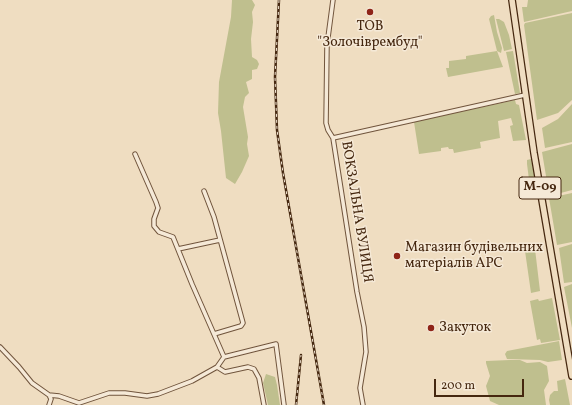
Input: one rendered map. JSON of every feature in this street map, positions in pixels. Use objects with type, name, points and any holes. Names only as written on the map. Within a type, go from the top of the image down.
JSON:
[{"type":"highway","name":"М-09","points":[[512,0],[525,95],[552,266],[572,376]]},
{"type":"street","name":"ВОКЗАЛЬНА ВУЛИЦЯ","points":[[333,0],[327,44],[326,123],[328,130],[334,138],[357,292],[364,327],[366,352],[360,388],[363,405]]},
{"type":"street","points":[[334,138],[525,95]]},
{"type":"street","points":[[135,154],[158,208],[154,219],[154,226],[159,232],[173,237],[224,356]]},
{"type":"street","points":[[204,191],[214,217],[243,323],[241,326],[214,334]]},
{"type":"street","points":[[178,249],[220,240]]},
{"type":"street","points":[[0,347],[32,383],[49,395],[59,396],[79,403],[109,393],[125,393],[147,396],[158,394],[192,381],[217,367],[224,356],[276,344],[284,405]]},
{"type":"street","points":[[217,367],[225,372],[248,367],[254,369],[259,378],[264,405]]},
{"type":"street","points":[[49,395],[51,399],[49,405]]},
{"type":"green space","points":[[232,0],[252,0],[255,5],[252,12],[252,57],[257,60],[259,64],[257,69],[252,70],[252,79],[246,82],[249,93],[245,97],[243,107],[248,137],[247,144],[249,156],[235,184],[226,178],[218,113],[219,82],[231,17]]},
{"type":"green space","points":[[528,0],[572,0],[572,11],[524,22],[522,7],[527,7]]},
{"type":"green space","points":[[572,13],[572,100],[558,113],[537,120],[524,25],[525,23]]},
{"type":"green space","points":[[494,15],[502,48],[501,53],[497,51],[489,19]]},
{"type":"green space","points":[[496,19],[504,22],[512,49],[504,51]]},
{"type":"green space","points":[[497,51],[503,67],[448,77],[446,68],[449,68],[449,61],[466,59],[466,56]]},
{"type":"green space","points":[[513,51],[520,93],[515,94],[506,52]]},
{"type":"green space","points":[[515,100],[516,104],[519,105],[526,140],[513,141],[510,126],[513,125],[511,118],[498,121],[500,138],[480,142],[481,148],[454,153],[453,149],[449,149],[448,147],[441,148],[441,151],[419,154],[414,122]]},
{"type":"green space","points":[[572,104],[572,142],[545,148],[542,128],[558,119]]},
{"type":"green space","points":[[572,144],[572,190],[553,195],[549,194],[542,152]]},
{"type":"green space","points":[[531,159],[538,194],[531,195],[527,160]]},
{"type":"green space","points":[[572,193],[572,242],[557,245],[549,198]]},
{"type":"green space","points":[[572,244],[572,282],[564,283],[559,248]]},
{"type":"green space","points":[[535,249],[540,291],[531,293],[525,251]]},
{"type":"green space","points":[[572,284],[572,328],[564,287]]},
{"type":"green space","points":[[552,298],[560,340],[541,343],[540,339],[537,340],[530,301],[538,299],[539,301]]},
{"type":"green space","points":[[559,341],[562,360],[548,362],[540,360],[507,359],[505,354],[507,351]]},
{"type":"green space","points":[[520,360],[527,363],[540,362],[547,366],[549,381],[544,390],[546,405],[499,405],[490,401],[486,386],[490,376],[486,361]]},
{"type":"green space","points":[[266,374],[275,377],[280,405],[268,405],[263,383]]},
{"type":"green space","points":[[565,379],[570,405],[550,405],[550,395],[554,391],[558,391],[557,381]]},
{"type":"railway","points":[[279,0],[275,77],[277,130],[283,173],[324,405]]},
{"type":"railway","points":[[296,405],[301,355]]},
{"type":"place","name":"ТОВ \"Золочіврембуд\"","points":[[370,12]]},
{"type":"place","name":"Магазин будівельних матеріалів APC","points":[[397,256]]},
{"type":"place","name":"Закуток","points":[[431,328]]}]
